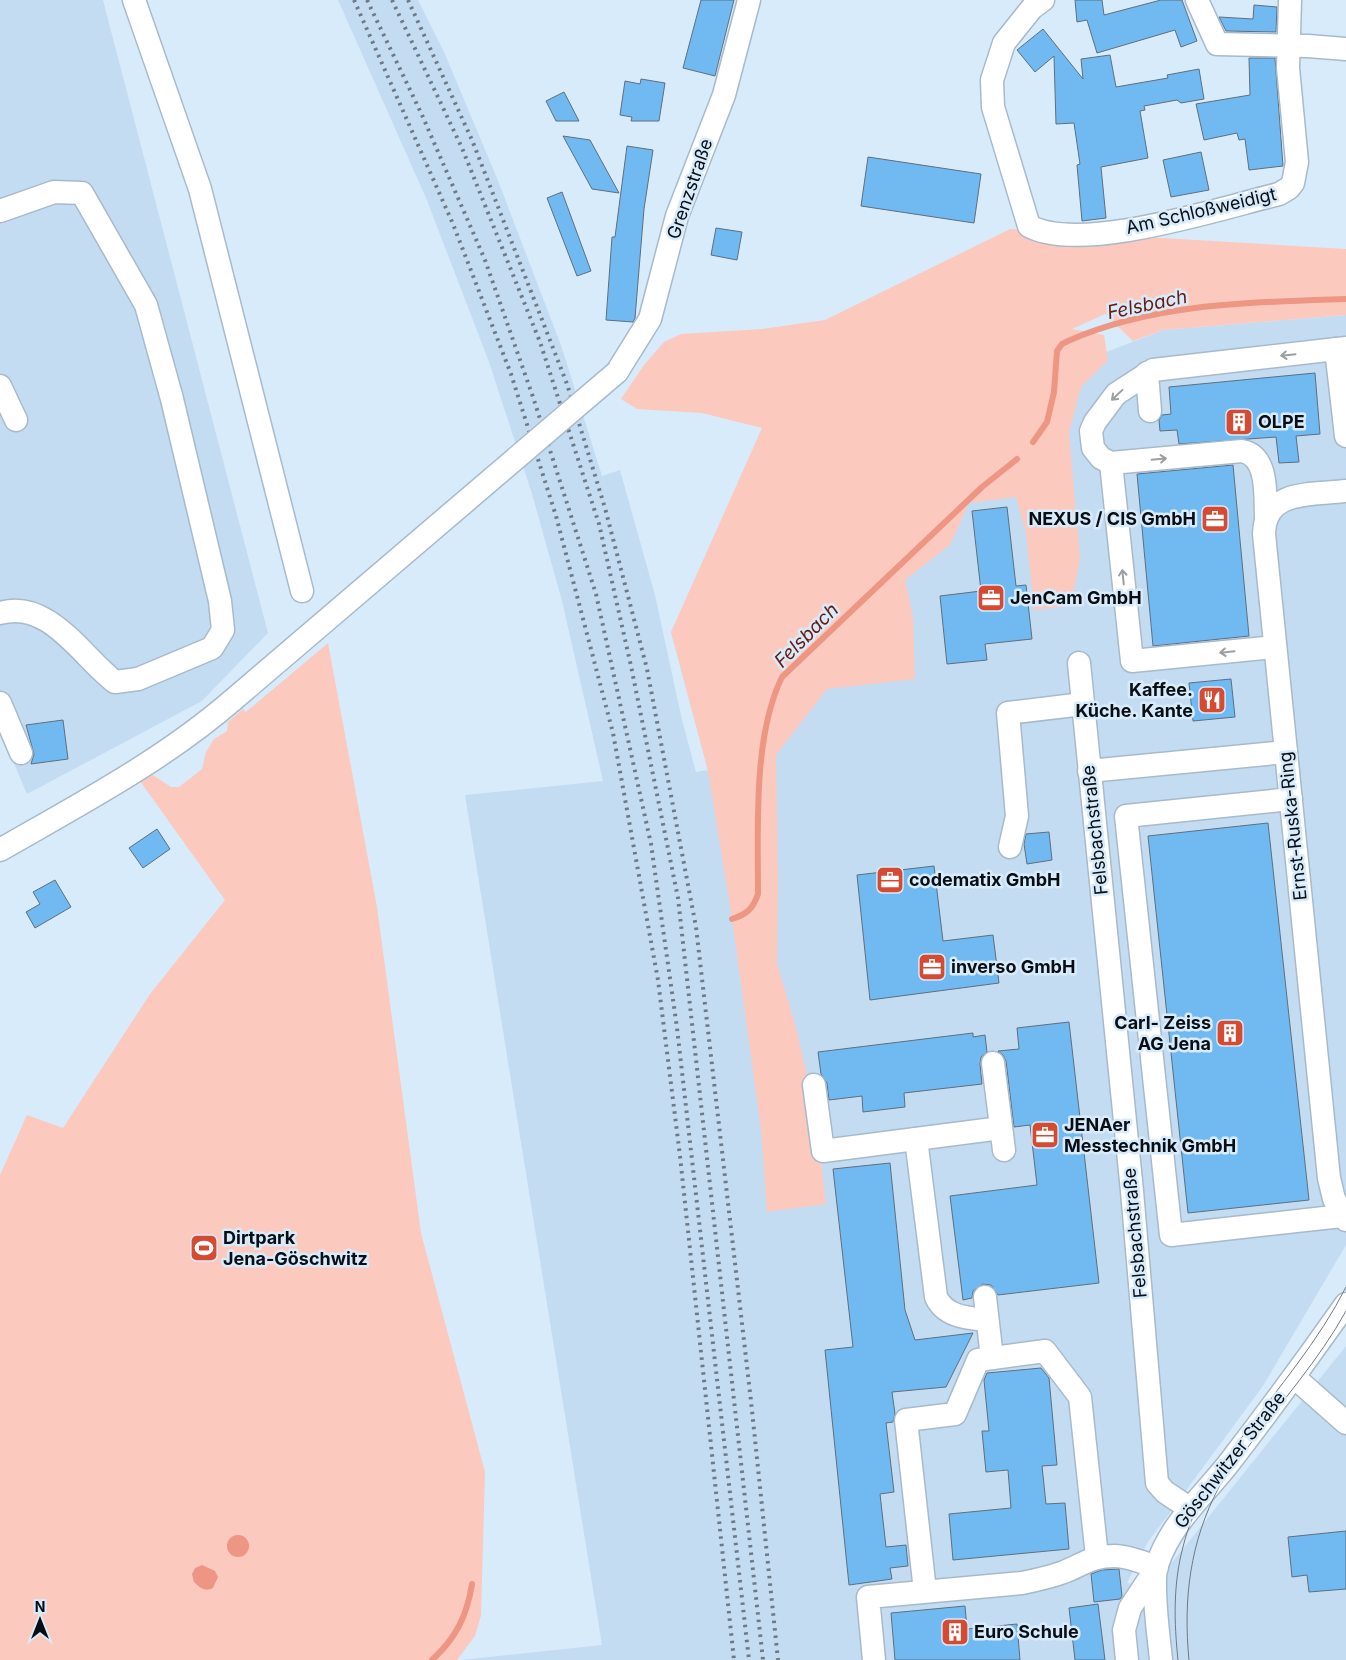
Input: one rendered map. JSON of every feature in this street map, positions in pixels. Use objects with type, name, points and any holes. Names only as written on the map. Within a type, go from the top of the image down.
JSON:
[{"type":"street","points":[[134,0],[200,189],[302,591]]},
{"type":"street","name":"Grenzstraße","points":[[0,850],[122,778],[210,720],[617,372],[650,319],[677,216],[724,95],[749,0]]},
{"type":"street","points":[[1197,0],[1217,44],[1308,46],[1346,49]]},
{"type":"street","name":"Am Schloßweidigt","points":[[1034,3],[1004,43],[992,80],[993,107],[1029,226],[1055,233],[1108,232],[1182,218],[1285,191],[1295,178],[1297,162],[1288,78],[1290,0]]},
{"type":"street","points":[[0,211],[54,192],[82,193],[146,305],[172,399],[218,591],[223,630],[212,648],[138,679],[115,682],[100,670],[50,621],[30,612],[0,613]]},
{"type":"street","points":[[1275,647],[1132,661],[1111,463],[1101,458],[1093,448],[1092,431],[1095,422],[1116,394],[1147,373],[1161,368],[1341,349],[1346,436]]},
{"type":"street","points":[[1147,373],[1150,411]]},
{"type":"street","points":[[0,386],[16,420]]},
{"type":"street","name":"Ernst-Ruska-Ring","points":[[1111,463],[1242,451],[1249,452],[1258,462],[1261,470],[1266,517],[1264,534],[1329,1178],[1334,1199],[1344,1218]]},
{"type":"street","points":[[1266,517],[1270,508],[1283,500],[1346,491]]},
{"type":"street","name":"Felsbachstraße","points":[[1079,663],[1132,1191],[1148,1402],[1157,1483],[1164,1492],[1188,1508]]},
{"type":"street","points":[[0,702],[20,753]]},
{"type":"street","points":[[1010,847],[1017,816],[1008,713],[1083,704]]},
{"type":"street","points":[[1089,771],[1286,752]]},
{"type":"street","points":[[1290,799],[1126,816],[1171,1235],[1344,1218]]},
{"type":"street","points":[[993,1063],[1004,1150]]},
{"type":"street","points":[[814,1086],[823,1151],[1001,1128]]},
{"type":"street","points":[[916,1139],[936,1297],[941,1306],[949,1312],[987,1320]]},
{"type":"street","points":[[985,1297],[992,1358]]},
{"type":"street","name":"Göschwitzer Straße","points":[[1161,1660],[1156,1600],[1157,1567],[1167,1544],[1188,1508],[1214,1482],[1294,1377],[1346,1304]]},
{"type":"street","points":[[925,1591],[906,1420],[956,1414],[978,1360],[1045,1351],[1080,1397],[1098,1557]]},
{"type":"street","points":[[1294,1377],[1346,1423]]},
{"type":"street","points":[[874,1660],[868,1597],[1047,1578],[1067,1571],[1082,1562],[1098,1557],[1117,1556],[1157,1567],[1130,1608],[1124,1630],[1127,1660]]},
{"type":"shaded area","points":[[0,0],[103,0],[268,633],[202,701],[27,794],[0,731]]},
{"type":"shaded area","points":[[338,0],[418,0],[444,52],[497,178],[562,348],[602,476],[620,470],[655,595],[682,720],[696,772],[708,770],[671,632],[856,449],[1163,330],[1346,315],[1346,1245],[1263,1386],[1148,1542],[1127,1583],[1153,1586],[1346,1346],[1346,1660],[460,1660],[602,1645],[465,795],[603,781],[562,601],[532,494],[489,362],[426,198]]},
{"type":"shaded area","points":[[1010,229],[1346,249],[1346,315],[1163,330],[1133,341],[1105,314],[1072,329],[1104,335],[1108,360],[1081,387],[1069,433],[1080,558],[1071,606],[1034,610],[1026,533],[1016,497],[969,503],[950,545],[905,580],[913,617],[915,679],[827,689],[776,755],[777,964],[795,1024],[815,1108],[826,1204],[767,1212],[761,1130],[732,919],[708,771],[671,632],[762,428],[702,413],[637,409],[621,399],[644,365],[664,342],[681,334],[762,329],[825,320]]},
{"type":"shaded area","points":[[328,643],[377,907],[421,1233],[485,1472],[481,1615],[475,1636],[457,1660],[0,1660],[0,1175],[27,1115],[63,1128],[150,994],[225,900],[140,781],[153,775],[171,787],[179,787],[202,769],[206,752],[214,739],[227,731],[228,722],[243,709],[246,712]]},
{"type":"shaded area","points":[[238,1535],[246,1538],[249,1546],[246,1554],[238,1557],[230,1554],[227,1546],[230,1538]]},
{"type":"shaded area","points":[[202,1565],[215,1571],[218,1577],[213,1588],[208,1590],[203,1589],[194,1582],[192,1574],[195,1568]]},
{"type":"building","points":[[701,0],[734,0],[715,76],[683,68]]},
{"type":"building","points":[[1075,0],[1102,0],[1104,15],[1161,0],[1182,0],[1197,41],[1181,47],[1175,30],[1097,53],[1087,20],[1077,22]]},
{"type":"building","points":[[1254,5],[1277,7],[1276,32],[1226,31],[1219,17],[1253,19]]},
{"type":"building","points":[[1043,29],[1083,79],[1081,59],[1110,55],[1116,87],[1168,78],[1167,75],[1199,69],[1204,99],[1181,103],[1177,100],[1144,106],[1145,110],[1140,111],[1148,158],[1101,167],[1106,218],[1082,221],[1077,165],[1080,164],[1074,123],[1056,124],[1054,56],[1035,72],[1017,50]]},
{"type":"building","points":[[1249,58],[1275,58],[1283,166],[1249,170],[1245,139],[1239,140],[1237,133],[1204,140],[1196,104],[1250,95]]},
{"type":"building","points":[[641,79],[665,83],[659,121],[631,121],[632,117],[620,115],[625,81],[640,84]]},
{"type":"building","points":[[564,92],[579,121],[556,121],[546,101]]},
{"type":"building","points":[[563,136],[590,140],[619,193],[592,189]]},
{"type":"building","points":[[627,146],[653,150],[644,209],[635,318],[633,322],[606,320],[612,237],[615,237]]},
{"type":"building","points":[[1201,152],[1209,190],[1171,197],[1163,160]]},
{"type":"building","points":[[868,157],[981,174],[974,223],[861,206]]},
{"type":"building","points":[[562,192],[591,271],[577,276],[547,198]]},
{"type":"building","points":[[716,228],[742,232],[737,260],[711,255]]},
{"type":"building","name":"OLPE","points":[[1315,373],[1320,434],[1296,436],[1299,462],[1279,463],[1276,437],[1179,444],[1177,430],[1160,431],[1159,420],[1162,415],[1171,414],[1169,387]]},
{"type":"building","points":[[1233,465],[1249,636],[1153,646],[1137,474]]},
{"type":"building","points":[[1007,507],[1016,586],[1026,585],[1032,639],[985,644],[987,660],[947,664],[940,596],[981,591],[972,511]]},
{"type":"building","name":"Kaffee. Küche. Kante","points":[[1231,679],[1235,717],[1193,721],[1189,683]]},
{"type":"building","points":[[63,720],[68,759],[31,764],[34,754],[26,725]]},
{"type":"building","name":"Carl- Zeiss AG Jena","points":[[1268,823],[1309,1200],[1188,1213],[1148,836]]},
{"type":"building","points":[[157,829],[170,849],[143,868],[129,848]]},
{"type":"building","points":[[1049,832],[1052,860],[1027,864],[1024,844],[1026,834]]},
{"type":"building","points":[[934,866],[943,941],[993,935],[999,983],[870,1000],[857,875]]},
{"type":"building","points":[[55,880],[71,907],[35,928],[26,912],[40,904],[33,892]]},
{"type":"building","points":[[1069,1022],[1099,1283],[998,1295],[991,1285],[983,1284],[973,1291],[972,1298],[963,1300],[950,1196],[1037,1185],[1030,1125],[1014,1127],[1006,1061],[998,1051],[1019,1049],[1017,1028]]},
{"type":"building","points":[[973,1033],[973,1037],[985,1035],[987,1052],[981,1057],[980,1064],[982,1084],[904,1093],[905,1107],[863,1112],[862,1096],[829,1100],[827,1083],[821,1074],[818,1052]]},
{"type":"building","points":[[890,1163],[905,1310],[915,1340],[973,1333],[946,1387],[892,1392],[895,1414],[893,1422],[886,1423],[894,1492],[880,1494],[886,1547],[906,1545],[908,1566],[890,1568],[892,1579],[849,1585],[825,1350],[853,1347],[833,1169]]},
{"type":"building","points":[[1041,1368],[1049,1378],[1057,1465],[1042,1466],[1046,1504],[1065,1503],[1069,1549],[953,1560],[949,1514],[1011,1508],[1008,1470],[986,1472],[982,1431],[989,1431],[984,1380],[987,1373]]},
{"type":"building","points":[[1346,1531],[1346,1589],[1309,1592],[1307,1575],[1292,1577],[1288,1537]]},
{"type":"building","points":[[1119,1569],[1122,1596],[1120,1599],[1094,1602],[1091,1574],[1102,1570]]},
{"type":"building","points":[[1098,1604],[1105,1660],[1075,1660],[1069,1608]]},
{"type":"building","name":"Euro Schule","points":[[965,1606],[967,1629],[1017,1624],[1020,1660],[895,1660],[891,1613]]},
{"type":"waterway","name":"Felsbach","points":[[1033,442],[1047,422],[1054,392],[1057,351],[1062,344],[1068,341],[1101,328],[1169,312],[1276,301],[1346,299]]},
{"type":"waterway","name":"Felsbach","points":[[732,919],[749,910],[758,894],[758,812],[762,754],[766,727],[782,677],[982,487],[1017,459]]},
{"type":"waterway","points":[[432,1660],[448,1643],[459,1626],[467,1606],[472,1584]]},
{"type":"tram line","points":[[1178,1660],[1175,1617],[1177,1575],[1187,1532],[1199,1503],[1242,1437],[1310,1346],[1346,1287]]},
{"type":"tram line","points":[[1189,1660],[1187,1637],[1188,1593],[1195,1550],[1209,1508],[1219,1487],[1312,1364],[1346,1311]]},
{"type":"railway","points":[[354,0],[453,224],[511,374],[556,516],[613,733],[658,980],[680,1156],[734,1660]]},
{"type":"railway","points":[[367,0],[422,115],[485,260],[533,397],[596,594],[651,844],[677,1028],[749,1660]]},
{"type":"railway","points":[[392,0],[462,148],[540,342],[599,524],[631,666],[678,898],[763,1660]]},
{"type":"railway","points":[[408,0],[472,140],[567,384],[605,508],[647,669],[696,927],[751,1401],[778,1660]]},
{"type":"place","name":"OLPE","points":[[1239,422]]},
{"type":"place","name":"NEXUS / CIS GmbH","points":[[1215,519]]},
{"type":"place","name":"JenCam GmbH","points":[[991,598]]},
{"type":"place","name":"Kaffee. Küche. Kante","points":[[1212,700]]},
{"type":"place","name":"codematix GmbH","points":[[890,880]]},
{"type":"place","name":"inverso GmbH","points":[[932,967]]},
{"type":"place","name":"Carl- Zeiss AG Jena","points":[[1230,1033]]},
{"type":"place","name":"JENAer Messtechnik GmbH","points":[[1045,1135]]},
{"type":"place","name":"Dirtpark Jena-Göschwitz","points":[[204,1248]]},
{"type":"place","name":"Euro Schule","points":[[955,1632]]}]
